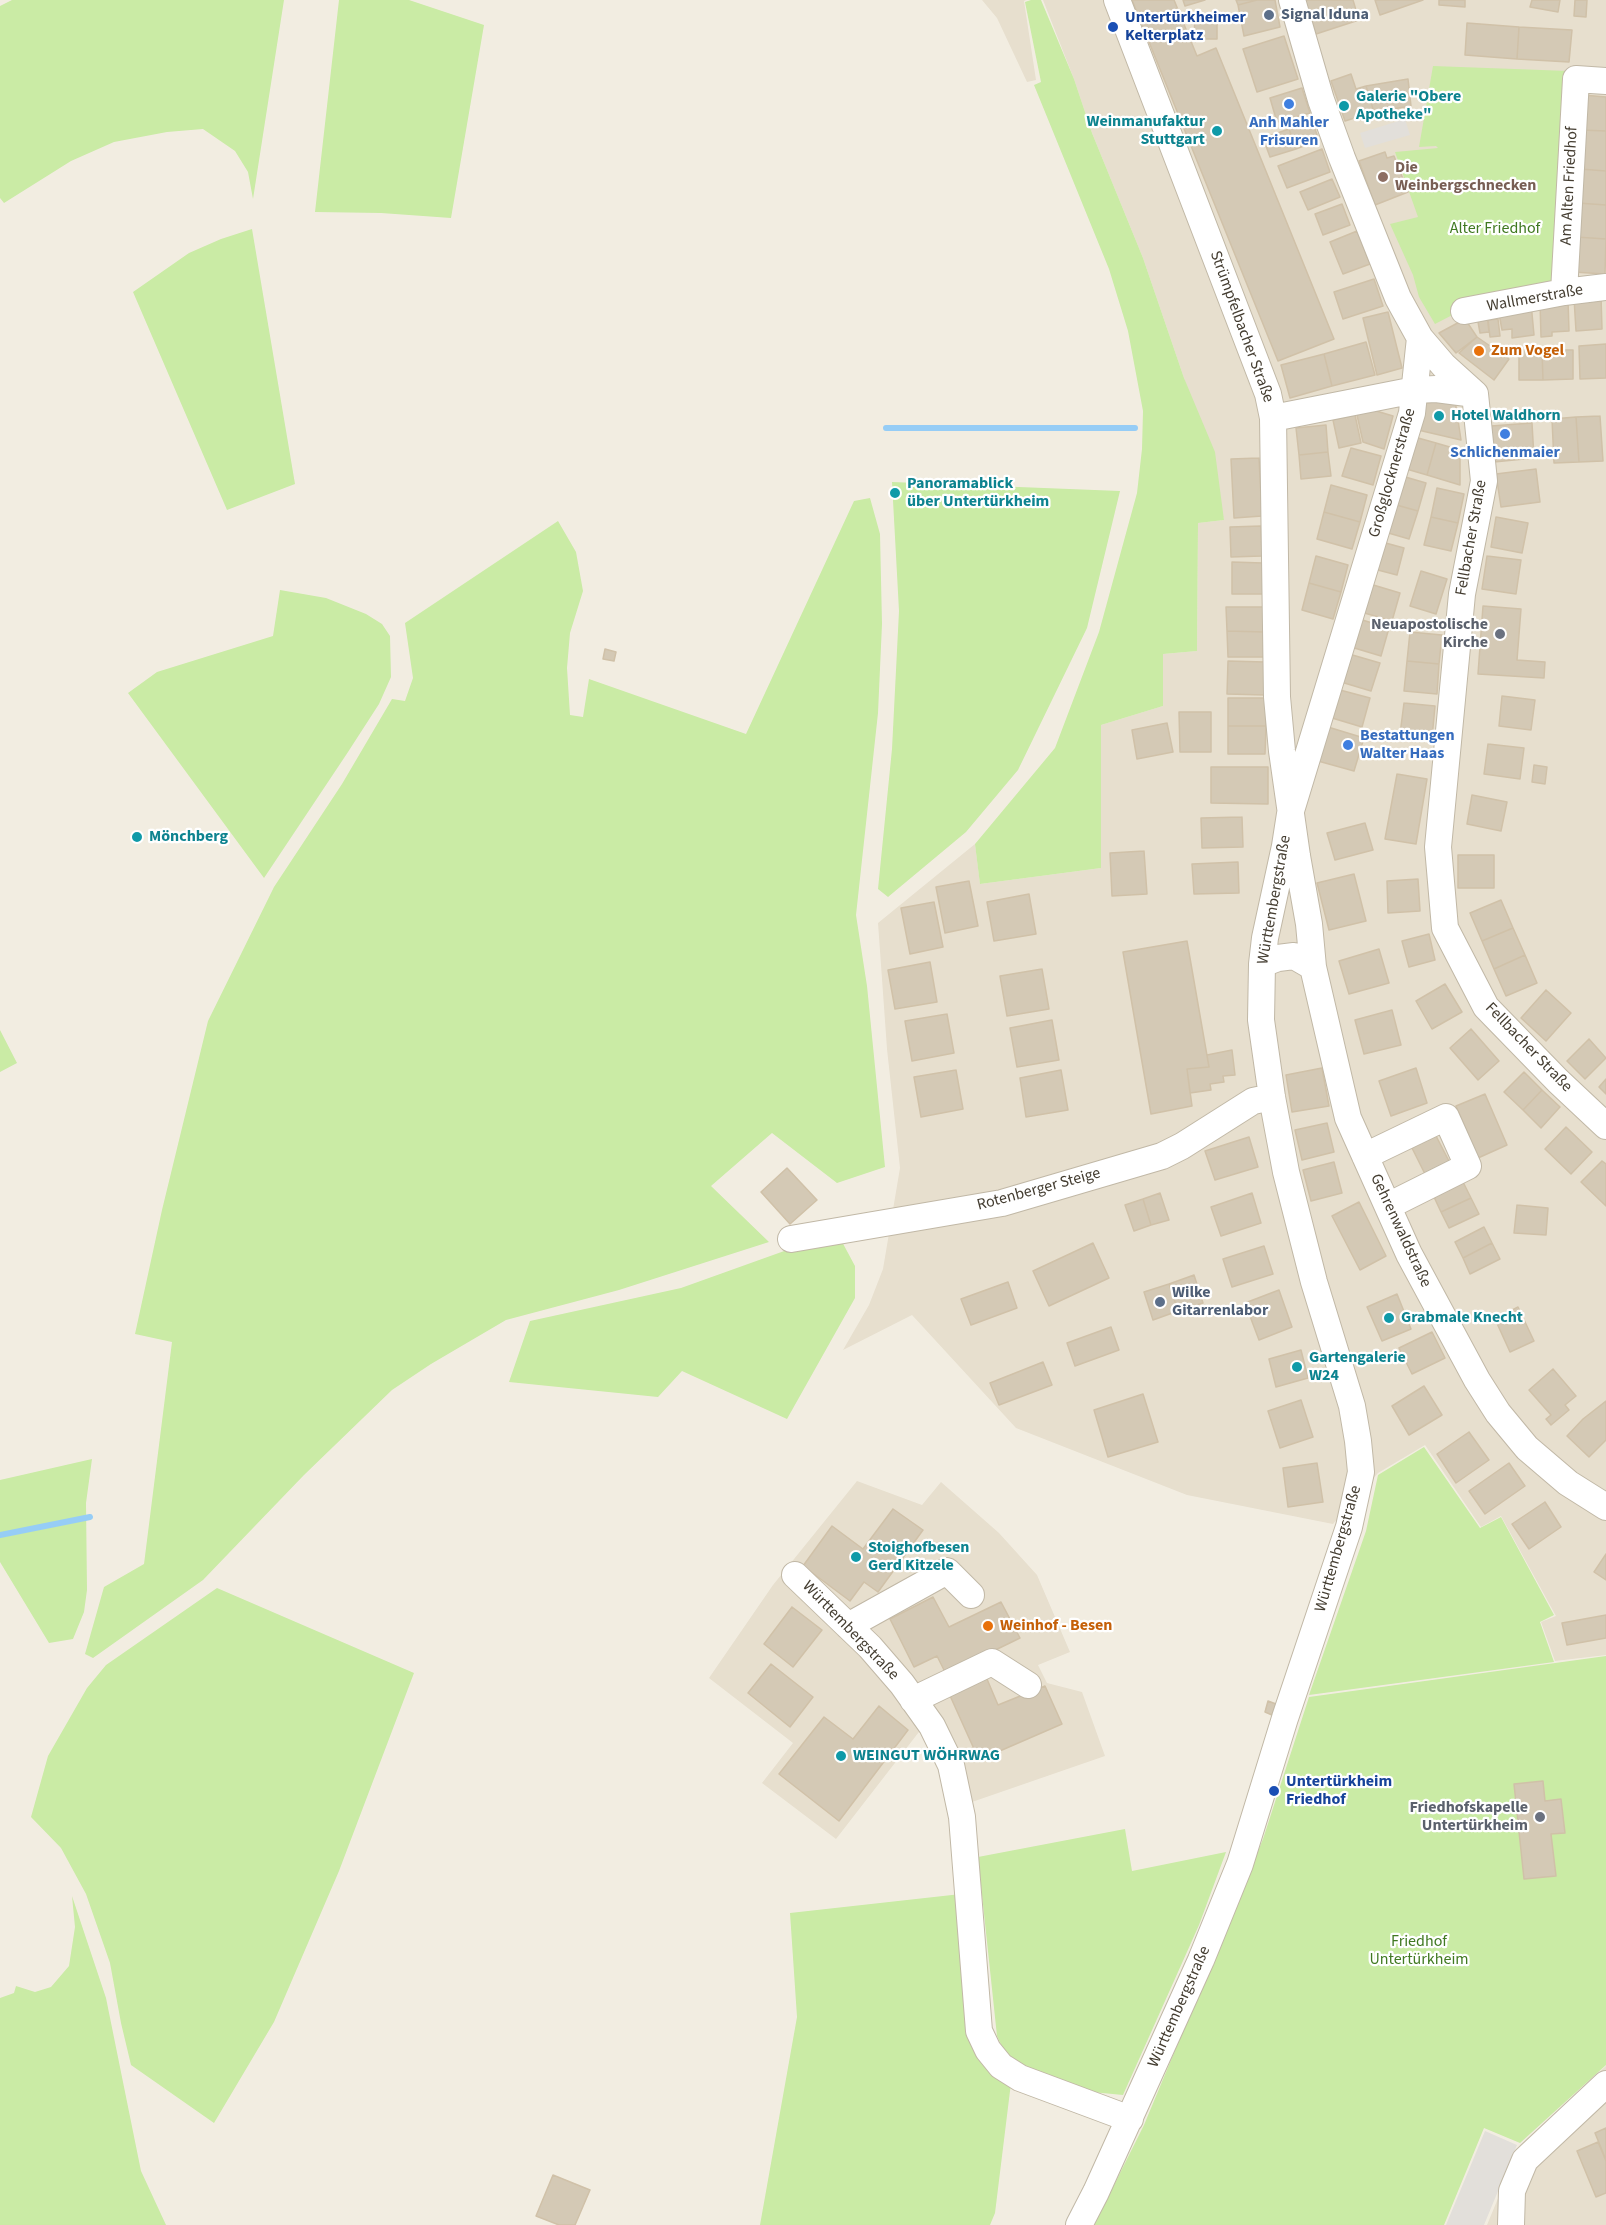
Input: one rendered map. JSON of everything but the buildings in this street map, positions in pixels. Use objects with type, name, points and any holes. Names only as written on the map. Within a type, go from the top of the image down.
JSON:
[{"type":"street","name":"Strümpfelbacher Straße","points":[[1116,0],[1263,383],[1273,418],[1277,697],[1290,814]]},
{"type":"street","points":[[1292,0],[1321,100],[1398,298],[1420,338],[1444,366],[1475,394]]},
{"type":"street","name":"Am Alten Friedhof","points":[[1564,292],[1576,79],[1606,81]]},
{"type":"street","name":"Wallmerstraße","points":[[1464,311],[1564,292],[1606,287]]},
{"type":"street","name":"Großglocknerstraße","points":[[1290,814],[1412,413],[1420,338]]},
{"type":"street","points":[[1273,418],[1415,390],[1436,389],[1475,394]]},
{"type":"street","name":"Fellbacher Straße","points":[[1475,394],[1484,481],[1462,594],[1438,847],[1445,928],[1486,1007],[1558,1081],[1606,1126]]},
{"type":"street","points":[[1277,697],[1283,710],[1292,716],[1307,719],[1322,713]]},
{"type":"street","name":"Württembergstraße","points":[[1079,2225],[1130,2119],[1220,1918],[1240,1864],[1285,1718],[1349,1527],[1361,1472],[1359,1441],[1352,1406],[1311,1271],[1286,1172],[1261,1020],[1262,964],[1272,903],[1286,846],[1290,814]]},
{"type":"street","name":"Gehrenwaldstraße","points":[[1290,814],[1309,924],[1313,967],[1348,1118],[1409,1254],[1477,1380],[1498,1413],[1536,1455],[1568,1483],[1606,1507]]},
{"type":"street","name":"Gehrenwaldstraße","points":[[1272,903],[1285,912],[1313,967]]},
{"type":"street","points":[[1262,964],[1278,958],[1293,956],[1313,967]]},
{"type":"street","name":"Rotenberger Steige","points":[[791,1239],[1013,1200],[1162,1156],[1253,1101],[1272,1097]]},
{"type":"street","points":[[1365,1156],[1446,1117],[1468,1166],[1388,1206]]},
{"type":"street","points":[[848,1626],[947,1571],[971,1595]]},
{"type":"street","name":"Württembergstraße","points":[[795,1575],[870,1647],[932,1726],[951,1765],[962,1817],[979,2031],[988,2050],[1001,2066],[1020,2079],[1130,2119]]},
{"type":"street","points":[[913,1700],[992,1662],[1028,1685]]},
{"type":"street","points":[[1511,2225],[1512,2190],[1525,2160],[1606,2084]]},
{"type":"shaded area","points":[[982,0],[1026,0],[1024,1],[1036,80],[1027,82],[997,18]]},
{"type":"shaded area","points":[[1043,0],[1606,0],[1606,1655],[1555,1661],[1541,1622],[1556,1616],[1501,1516],[1481,1527],[1425,1445],[1378,1473],[1333,1524],[1187,1495],[1016,1428],[912,1315],[843,1350],[869,1305],[883,1269],[900,1168],[887,1049],[878,923],[975,844],[980,884],[1101,868],[1101,725],[1163,706],[1163,654],[1197,651],[1198,523],[1224,520],[1184,378],[1143,258],[1092,133]]},
{"type":"shaded area","points":[[1405,119],[1410,135],[1365,148],[1360,133]]},
{"type":"shaded area","points":[[857,1481],[922,1505],[941,1482],[999,1533],[1037,1575],[1070,1652],[1038,1665],[1047,1683],[1082,1692],[1105,1756],[972,1802],[946,1776],[922,1728],[836,1839],[762,1783],[793,1743],[709,1678],[773,1585]]},
{"type":"shaded area","points":[[1606,2066],[1606,2225],[1487,2225],[1520,2145]]},
{"type":"shaded area","points":[[1485,2131],[1517,2145],[1484,2225],[1446,2225]]},
{"type":"green space","points":[[12,0],[284,0],[253,199],[248,172],[235,151],[203,129],[167,132],[114,142],[71,161],[4,203],[0,198],[0,6]]},
{"type":"green space","points":[[339,0],[409,0],[484,25],[451,218],[381,213],[315,212]]},
{"type":"green space","points":[[1041,0],[1143,258],[1184,378],[1215,452],[1224,520],[1198,523],[1197,651],[1163,654],[1163,706],[1101,725],[1101,868],[980,884],[975,844],[1055,748],[1099,632],[1137,493],[1142,449],[1143,411],[1128,331],[1109,269],[1034,85],[1041,82],[1025,2]]},
{"type":"green space","name":"Alter Friedhof","points":[[1433,66],[1569,71],[1556,292],[1462,310],[1435,324],[1419,297],[1413,275],[1390,224],[1418,217],[1395,152],[1438,148],[1436,146],[1419,147]]},
{"type":"green space","points":[[252,229],[295,484],[227,510],[133,292],[189,253]]},
{"type":"green space","points":[[892,482],[1120,491],[1087,628],[1018,770],[966,832],[888,897],[878,889],[892,749],[899,611]]},
{"type":"green space","points":[[870,498],[880,534],[882,624],[878,713],[856,915],[867,986],[885,1167],[837,1183],[772,1133],[711,1186],[769,1242],[619,1290],[506,1320],[431,1364],[392,1390],[304,1475],[203,1580],[93,1658],[85,1654],[104,1587],[144,1564],[172,1342],[135,1334],[162,1210],[208,1021],[274,887],[342,784],[392,699],[405,701],[413,678],[405,623],[558,521],[576,552],[583,591],[570,633],[567,668],[570,715],[583,717],[589,679],[746,734],[854,501]]},
{"type":"green space","points":[[280,590],[326,598],[366,614],[382,624],[390,636],[391,677],[379,704],[264,878],[128,693],[157,672],[273,636]]},
{"type":"green space","points":[[0,1030],[17,1063],[0,1072]]},
{"type":"green space","points":[[840,1238],[855,1266],[855,1298],[787,1419],[682,1371],[658,1397],[509,1382],[530,1321],[681,1288],[801,1245]]},
{"type":"green space","points":[[1424,1447],[1480,1528],[1501,1517],[1554,1615],[1540,1622],[1554,1662],[1309,1695],[1366,1531],[1378,1475]]},
{"type":"green space","points":[[92,1459],[86,1503],[87,1590],[84,1612],[73,1639],[49,1643],[0,1562],[0,1480]]},
{"type":"green space","points":[[217,1588],[414,1673],[339,1871],[274,2022],[214,2123],[131,2065],[110,1963],[86,1894],[61,1848],[31,1817],[48,1756],[87,1688],[106,1665]]},
{"type":"green space","name":"Friedhof Untertürkheim","points":[[1606,1656],[1606,2065],[1520,2143],[1484,2128],[1444,2225],[1094,2225],[1144,2125],[1263,1839],[1309,1697]]},
{"type":"green space","points":[[1125,1829],[1132,1871],[1226,1852],[1199,1925],[1123,2095],[1061,2089],[1032,2075],[1005,2053],[997,2036],[978,1857]]},
{"type":"green space","points":[[961,1894],[981,2046],[1011,2083],[995,2213],[990,2225],[760,2225],[797,2017],[790,1913]]},
{"type":"green space","points":[[72,1896],[106,1998],[141,2171],[166,2225],[0,2225],[0,1998],[14,1993],[16,1986],[35,1992],[51,1987],[69,1966],[75,1927]]},
{"type":"waterway","points":[[886,428],[1135,428]]},
{"type":"waterway","points":[[0,1535],[90,1517]]},
{"type":"place","name":"Signal Iduna","points":[[1269,15]]},
{"type":"place","name":"Untertürkheimer Kelterplatz","points":[[1113,27]]},
{"type":"place","name":"Anh Mahler Frisuren","points":[[1289,104]]},
{"type":"place","name":"Galerie \"Obere Apotheke\"","points":[[1344,106]]},
{"type":"place","name":"Weinmanufaktur Stuttgart","points":[[1217,131]]},
{"type":"place","name":"Die Weinbergschnecken","points":[[1383,177]]},
{"type":"place","name":"Zum Vogel","points":[[1479,351]]},
{"type":"place","name":"Hotel Waldhorn","points":[[1439,416]]},
{"type":"place","name":"Schlichenmaier","points":[[1505,434]]},
{"type":"place","name":"Panoramablick über Untertürkheim","points":[[895,493]]},
{"type":"place","name":"Neuapostolische Kirche","points":[[1500,634]]},
{"type":"place","name":"Bestattungen Walter Haas","points":[[1348,745]]},
{"type":"place","name":"Mönchberg","points":[[137,837]]},
{"type":"place","name":"Wilke Gitarrenlabor","points":[[1160,1302]]},
{"type":"place","name":"Grabmale Knecht","points":[[1389,1318]]},
{"type":"place","name":"Gartengalerie W24","points":[[1297,1367]]},
{"type":"place","name":"Stoighofbesen Gerd Kitzele","points":[[856,1557]]},
{"type":"place","name":"Weinhof - Besen","points":[[988,1626]]},
{"type":"place","name":"WEINGUT WÖHRWAG","points":[[841,1756]]},
{"type":"place","name":"Untertürkheim Friedhof","points":[[1274,1791]]},
{"type":"place","name":"Friedhofskapelle Untertürkheim","points":[[1540,1817]]}]
